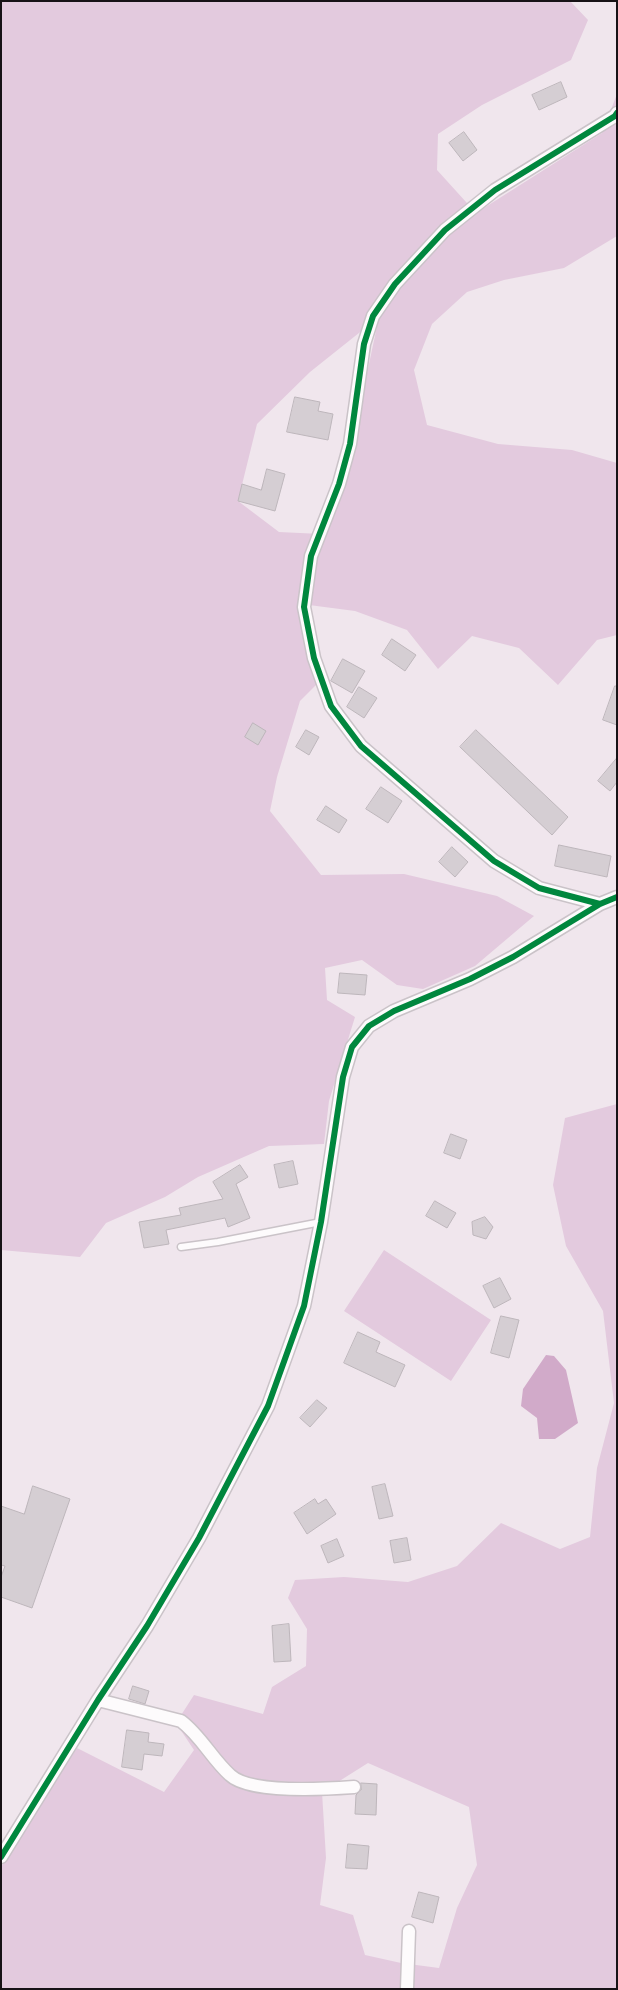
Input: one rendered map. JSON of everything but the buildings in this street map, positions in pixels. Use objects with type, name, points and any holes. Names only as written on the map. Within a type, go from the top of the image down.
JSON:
[{"type":"street","points":[[600,904],[539,888],[494,861],[361,746],[331,706],[314,658],[304,607],[311,556],[339,484],[350,444],[364,344],[372,316],[395,284],[445,230],[495,190],[617,113]]},
{"type":"street","points":[[1,1857],[98,1700],[147,1626],[200,1538],[268,1406],[304,1306],[321,1222],[343,1077],[352,1047],[368,1026],[394,1011],[470,979],[513,957],[600,904],[617,897]]},
{"type":"street","points":[[98,1700],[181,1721],[190,1728],[230,1776],[241,1782],[255,1786],[354,1788]]},
{"type":"street","points":[[407,1989],[409,1931]]},
{"type":"lane","points":[[180,1247],[235,1239],[321,1222]]},
{"type":"shaded area","points":[[1,1],[570,1],[588,20],[571,60],[482,105],[438,134],[437,170],[476,213],[602,133],[617,94],[617,236],[564,268],[504,280],[467,292],[432,324],[414,370],[427,425],[498,444],[572,450],[617,463],[617,635],[597,640],[558,685],[519,648],[472,636],[438,669],[407,630],[355,611],[309,605],[314,634],[326,675],[300,701],[277,777],[270,811],[321,875],[404,874],[497,896],[534,916],[475,966],[423,989],[397,985],[362,960],[325,968],[327,1000],[355,1017],[329,1101],[324,1144],[269,1146],[198,1177],[165,1197],[106,1223],[80,1257],[1,1250]],"holes":[[[379,317],[363,392],[350,469],[321,534],[279,532],[238,501],[257,424],[310,372]]]},
{"type":"shaded area","points":[[617,1104],[617,1989],[1,1989],[1,1867],[77,1748],[164,1792],[194,1750],[176,1723],[194,1695],[263,1714],[272,1687],[306,1666],[307,1629],[288,1598],[295,1580],[344,1577],[408,1582],[457,1566],[501,1523],[560,1549],[590,1537],[597,1468],[614,1403],[603,1311],[566,1246],[553,1185],[565,1118]],"holes":[[[368,1763],[469,1807],[477,1865],[457,1908],[439,1968],[401,1963],[365,1955],[353,1915],[320,1905],[326,1858],[322,1792]]]},
{"type":"shaded area","points":[[384,1250],[491,1320],[451,1381],[344,1311]]},
{"type":"shaded area","points":[[546,1355],[554,1356],[566,1370],[578,1423],[555,1439],[539,1439],[537,1418],[521,1406],[523,1389]]},
{"type":"cycle path","points":[[600,904],[539,888],[494,861],[361,746],[331,706],[314,658],[304,607],[311,556],[339,484],[350,444],[364,344],[373,316],[395,284],[445,230],[495,190],[617,113]]},
{"type":"cycle path","points":[[1,1857],[98,1700],[147,1626],[199,1538],[268,1406],[304,1306],[321,1222],[343,1077],[352,1047],[369,1026],[394,1011],[470,979],[513,957],[600,904],[617,897]]}]
